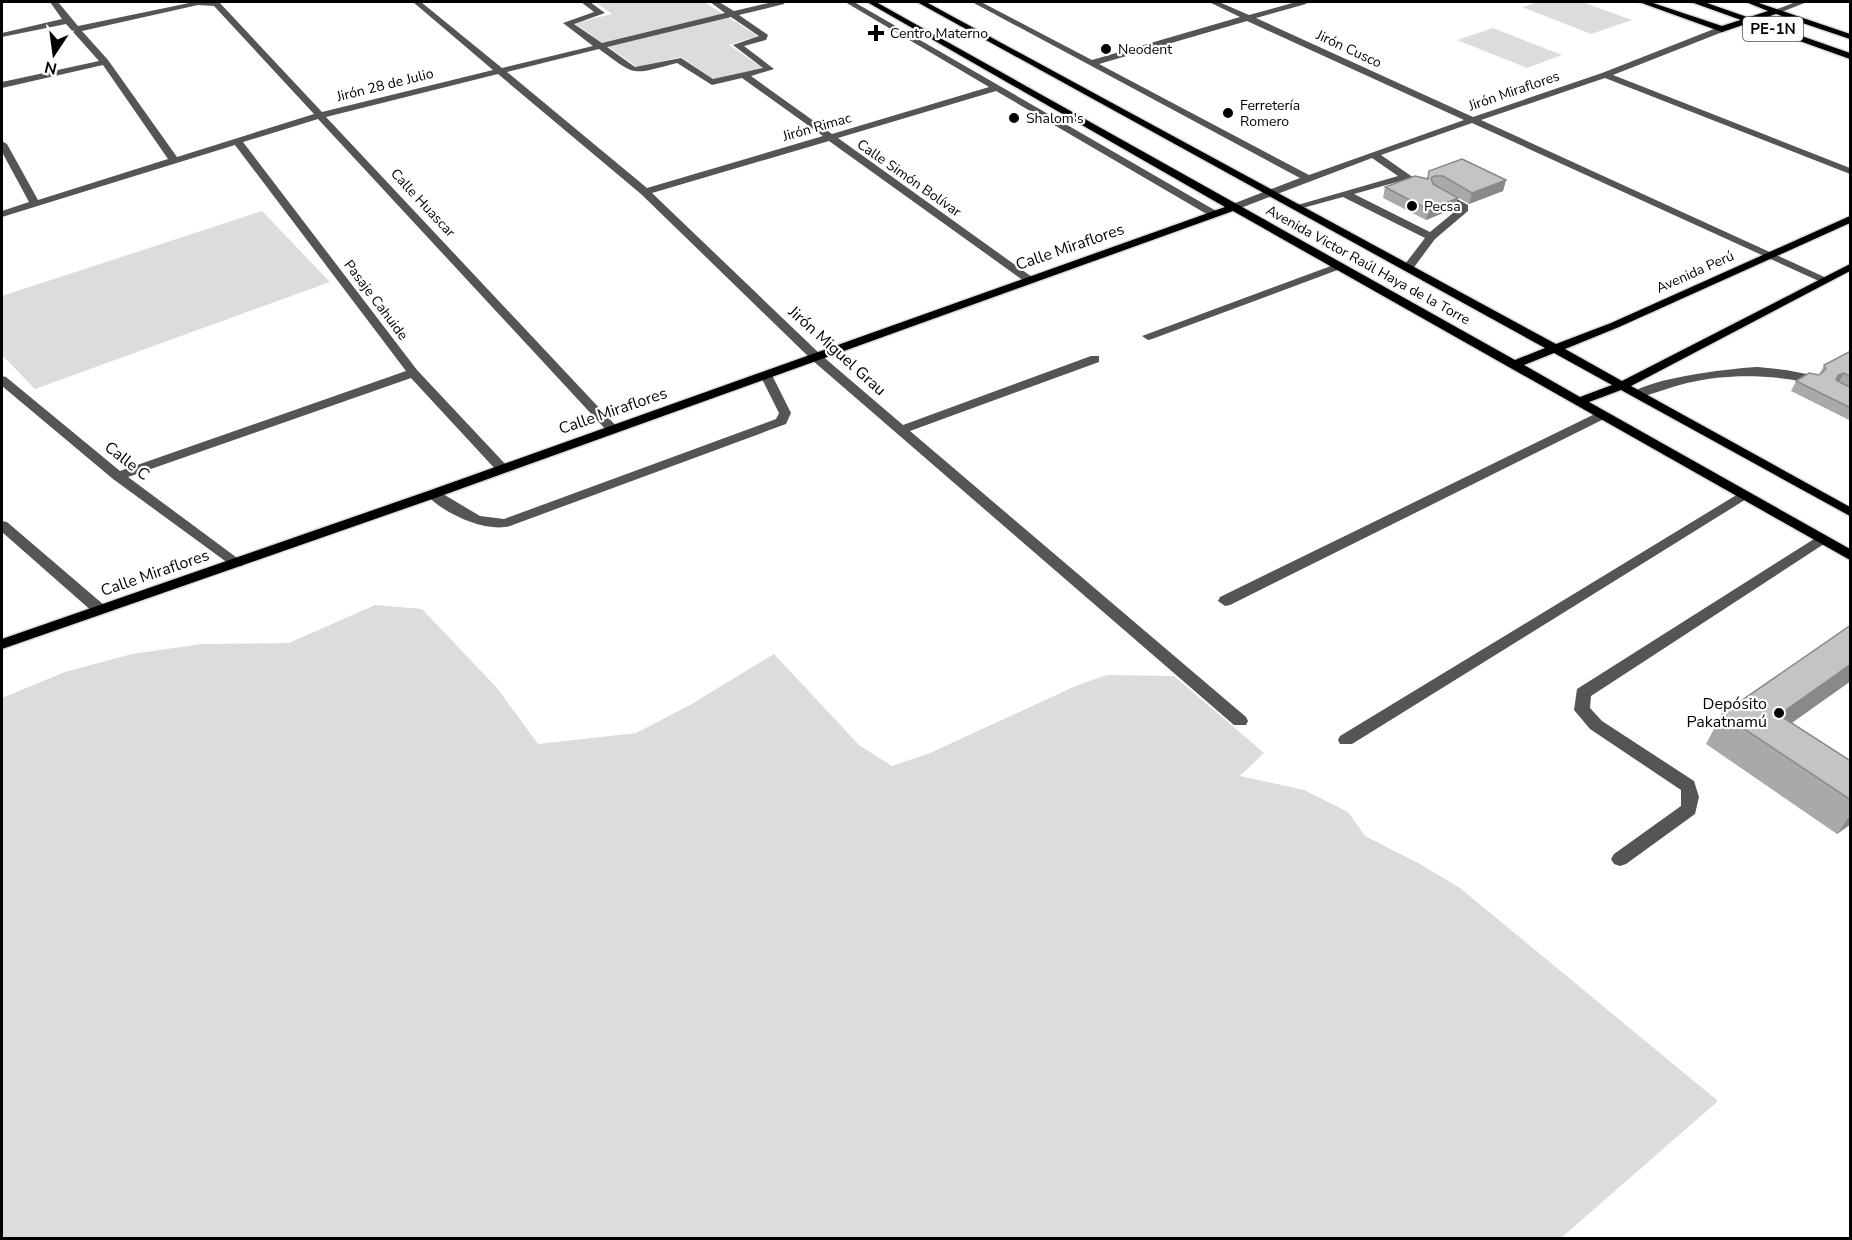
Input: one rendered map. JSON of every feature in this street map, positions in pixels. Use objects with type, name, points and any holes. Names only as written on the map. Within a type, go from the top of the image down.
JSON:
[{"type":"highway","name":"PE-1N","points":[[1696,2],[1851,56]]},
{"type":"main road","name":"Avenida Victor Raúl Haya de la Torre","points":[[871,2],[1851,555]]},
{"type":"main road","name":"Avenida Victor Raúl Haya de la Torre","points":[[921,2],[1273,191],[1551,348],[1851,512]]},
{"type":"main road","points":[[1643,2],[1722,29]]},
{"type":"main road","points":[[1750,2],[1851,37]]},
{"type":"main road","name":"Jirón Miraflores","points":[[1722,29],[1776,11]]},
{"type":"main road","name":"Calle Miraflores","points":[[2,644],[433,494],[1234,207]]},
{"type":"main road","name":"Avenida Perú","points":[[1514,365],[1551,348],[1615,325],[1851,219]]},
{"type":"main road","points":[[1579,402],[1622,386],[1851,267]]},
{"type":"street","points":[[54,2],[66,21],[78,29],[105,62],[174,160]]},
{"type":"street","points":[[78,29],[208,2]]},
{"type":"street","name":"Calle Huascar","points":[[208,2],[216,4],[613,429]]},
{"type":"street","name":"Jirón Miguel Grau","points":[[417,2],[645,192],[816,357],[1240,721]]},
{"type":"street","points":[[585,2],[601,13],[567,23],[635,70],[678,60],[708,82],[717,82],[771,68],[737,44],[765,37],[714,2]]},
{"type":"street","name":"Jirón 28 de Julio","points":[[2,214],[321,115],[781,2]]},
{"type":"street","points":[[849,2],[1214,214]]},
{"type":"street","points":[[976,2],[1309,179]]},
{"type":"street","name":"Jirón Cusco","points":[[1213,2],[1825,280]]},
{"type":"street","points":[[1092,63],[1303,2]]},
{"type":"street","name":"Jirón Miraflores","points":[[1776,11],[1803,2]]},
{"type":"street","points":[[2,35],[66,21]]},
{"type":"street","name":"Jirón Miraflores","points":[[1234,207],[1373,154],[1605,75],[1722,29]]},
{"type":"street","points":[[2,86],[105,62]]},
{"type":"street","points":[[1605,75],[1851,171]]},
{"type":"street","name":"Calle Simón Bolívar","points":[[746,76],[829,138],[1028,279]]},
{"type":"street","name":"Jirón Rimac","points":[[645,192],[997,88]]},
{"type":"street","name":"Pasaje Cahuide","points":[[237,141],[413,373],[502,468]]},
{"type":"street","points":[[2,144],[35,204]]},
{"type":"street","points":[[1373,154],[1405,177],[1421,185]]},
{"type":"street","points":[[1299,206],[1405,177]]},
{"type":"street","points":[[1408,267],[1431,237],[1464,209],[1463,205],[1435,191]]},
{"type":"street","points":[[1345,194],[1431,237]]},
{"type":"street","points":[[1148,336],[1339,266]]},
{"type":"street","points":[[902,430],[1095,359]]},
{"type":"street","points":[[1637,394],[1673,381],[1719,373],[1775,372],[1813,379]]},
{"type":"street","points":[[118,476],[413,373]]},
{"type":"street","points":[[433,494],[477,521],[492,524],[505,523],[781,421],[785,413],[766,375]]},
{"type":"street","name":"Calle C","points":[[2,380],[118,476],[237,563]]},
{"type":"street","points":[[1225,601],[1601,415]]},
{"type":"street","points":[[1346,740],[1743,495]]},
{"type":"street","points":[[2,525],[99,609]]},
{"type":"street","points":[[1620,859],[1689,809],[1691,797],[1688,786],[1596,725],[1582,710],[1583,693],[1822,539]]},
{"type":"shaded area","points":[[595,2],[704,2],[758,36],[729,45],[764,69],[716,81],[681,57],[637,67],[574,23],[612,14]]},
{"type":"shaded area","points":[[1539,2],[1582,2],[1632,20],[1591,34],[1522,7]]},
{"type":"shaded area","points":[[1493,28],[1562,55],[1527,68],[1457,40]]},
{"type":"shaded area","points":[[262,211],[330,282],[35,389],[2,355],[2,296]]},
{"type":"shaded area","points":[[375,605],[422,609],[497,688],[538,744],[636,733],[690,705],[774,654],[859,745],[892,766],[930,753],[1078,685],[1107,675],[1174,676],[1264,753],[1240,776],[1304,790],[1348,812],[1365,836],[1420,864],[1460,888],[1718,1101],[1561,1238],[2,1238],[2,698],[65,672],[132,654],[201,644],[289,643]]},
{"type":"building","points":[[1462,159],[1506,180],[1472,193],[1443,176],[1434,176],[1431,178],[1433,184],[1458,198],[1429,210],[1385,187],[1415,176],[1428,179],[1429,171]]},
{"type":"building","points":[[1851,351],[1851,377],[1844,373],[1838,375],[1836,380],[1851,388],[1851,408],[1796,381],[1809,373],[1819,375],[1826,369],[1824,365]]},
{"type":"building","points":[[1851,625],[1851,664],[1779,715],[1849,760],[1851,759],[1851,800],[1722,714]]},
{"type":"place","name":"Centro Materno","points":[[876,33]]},
{"type":"place","name":"Neodent","points":[[1106,49]]},
{"type":"place","name":"Ferretería Romero","points":[[1228,113]]},
{"type":"place","name":"Shalom's","points":[[1014,118]]},
{"type":"place","name":"Pecsa","points":[[1412,206]]},
{"type":"place","name":"Depósito Pakatnamú","points":[[1779,713]]}]
